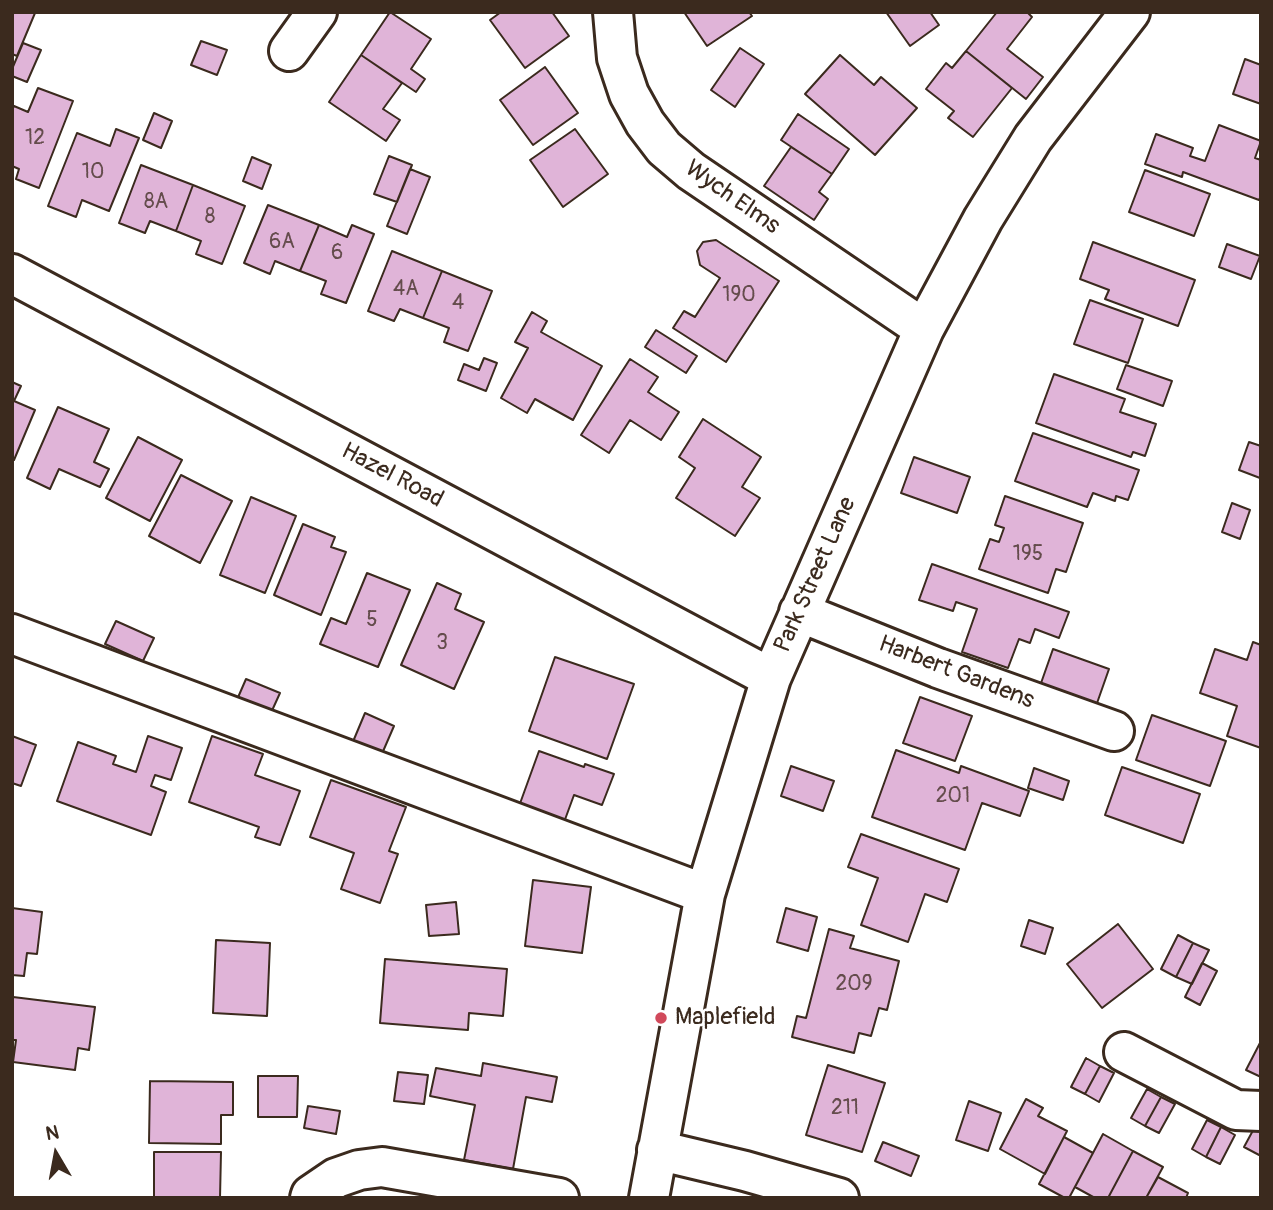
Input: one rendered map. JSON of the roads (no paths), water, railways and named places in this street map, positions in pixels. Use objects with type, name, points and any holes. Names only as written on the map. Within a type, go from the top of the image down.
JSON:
[{"type":"street","points":[[289,51],[317,12]]},
{"type":"street","name":"Wych Elms","points":[[613,12],[617,58],[629,94],[645,123],[664,148],[691,172],[924,329]]},
{"type":"street","name":"Park Street Lane","points":[[649,1198],[705,894],[771,678],[924,329],[982,219],[1033,138],[1130,12]]},
{"type":"street","name":"Hazel Road","points":[[12,274],[771,678]]},
{"type":"street","name":"Harbert Gardens","points":[[799,612],[938,668],[1114,731]]},
{"type":"street","points":[[12,634],[705,894]]},
{"type":"street","points":[[1124,1052],[1236,1110],[1261,1111]]},
{"type":"street","points":[[657,1150],[745,1171],[839,1198]]},
{"type":"street","points":[[310,1198],[336,1178],[359,1170],[382,1167],[559,1198]]},
{"type":"place","name":"Maplefield","points":[[661,1018]]}]
